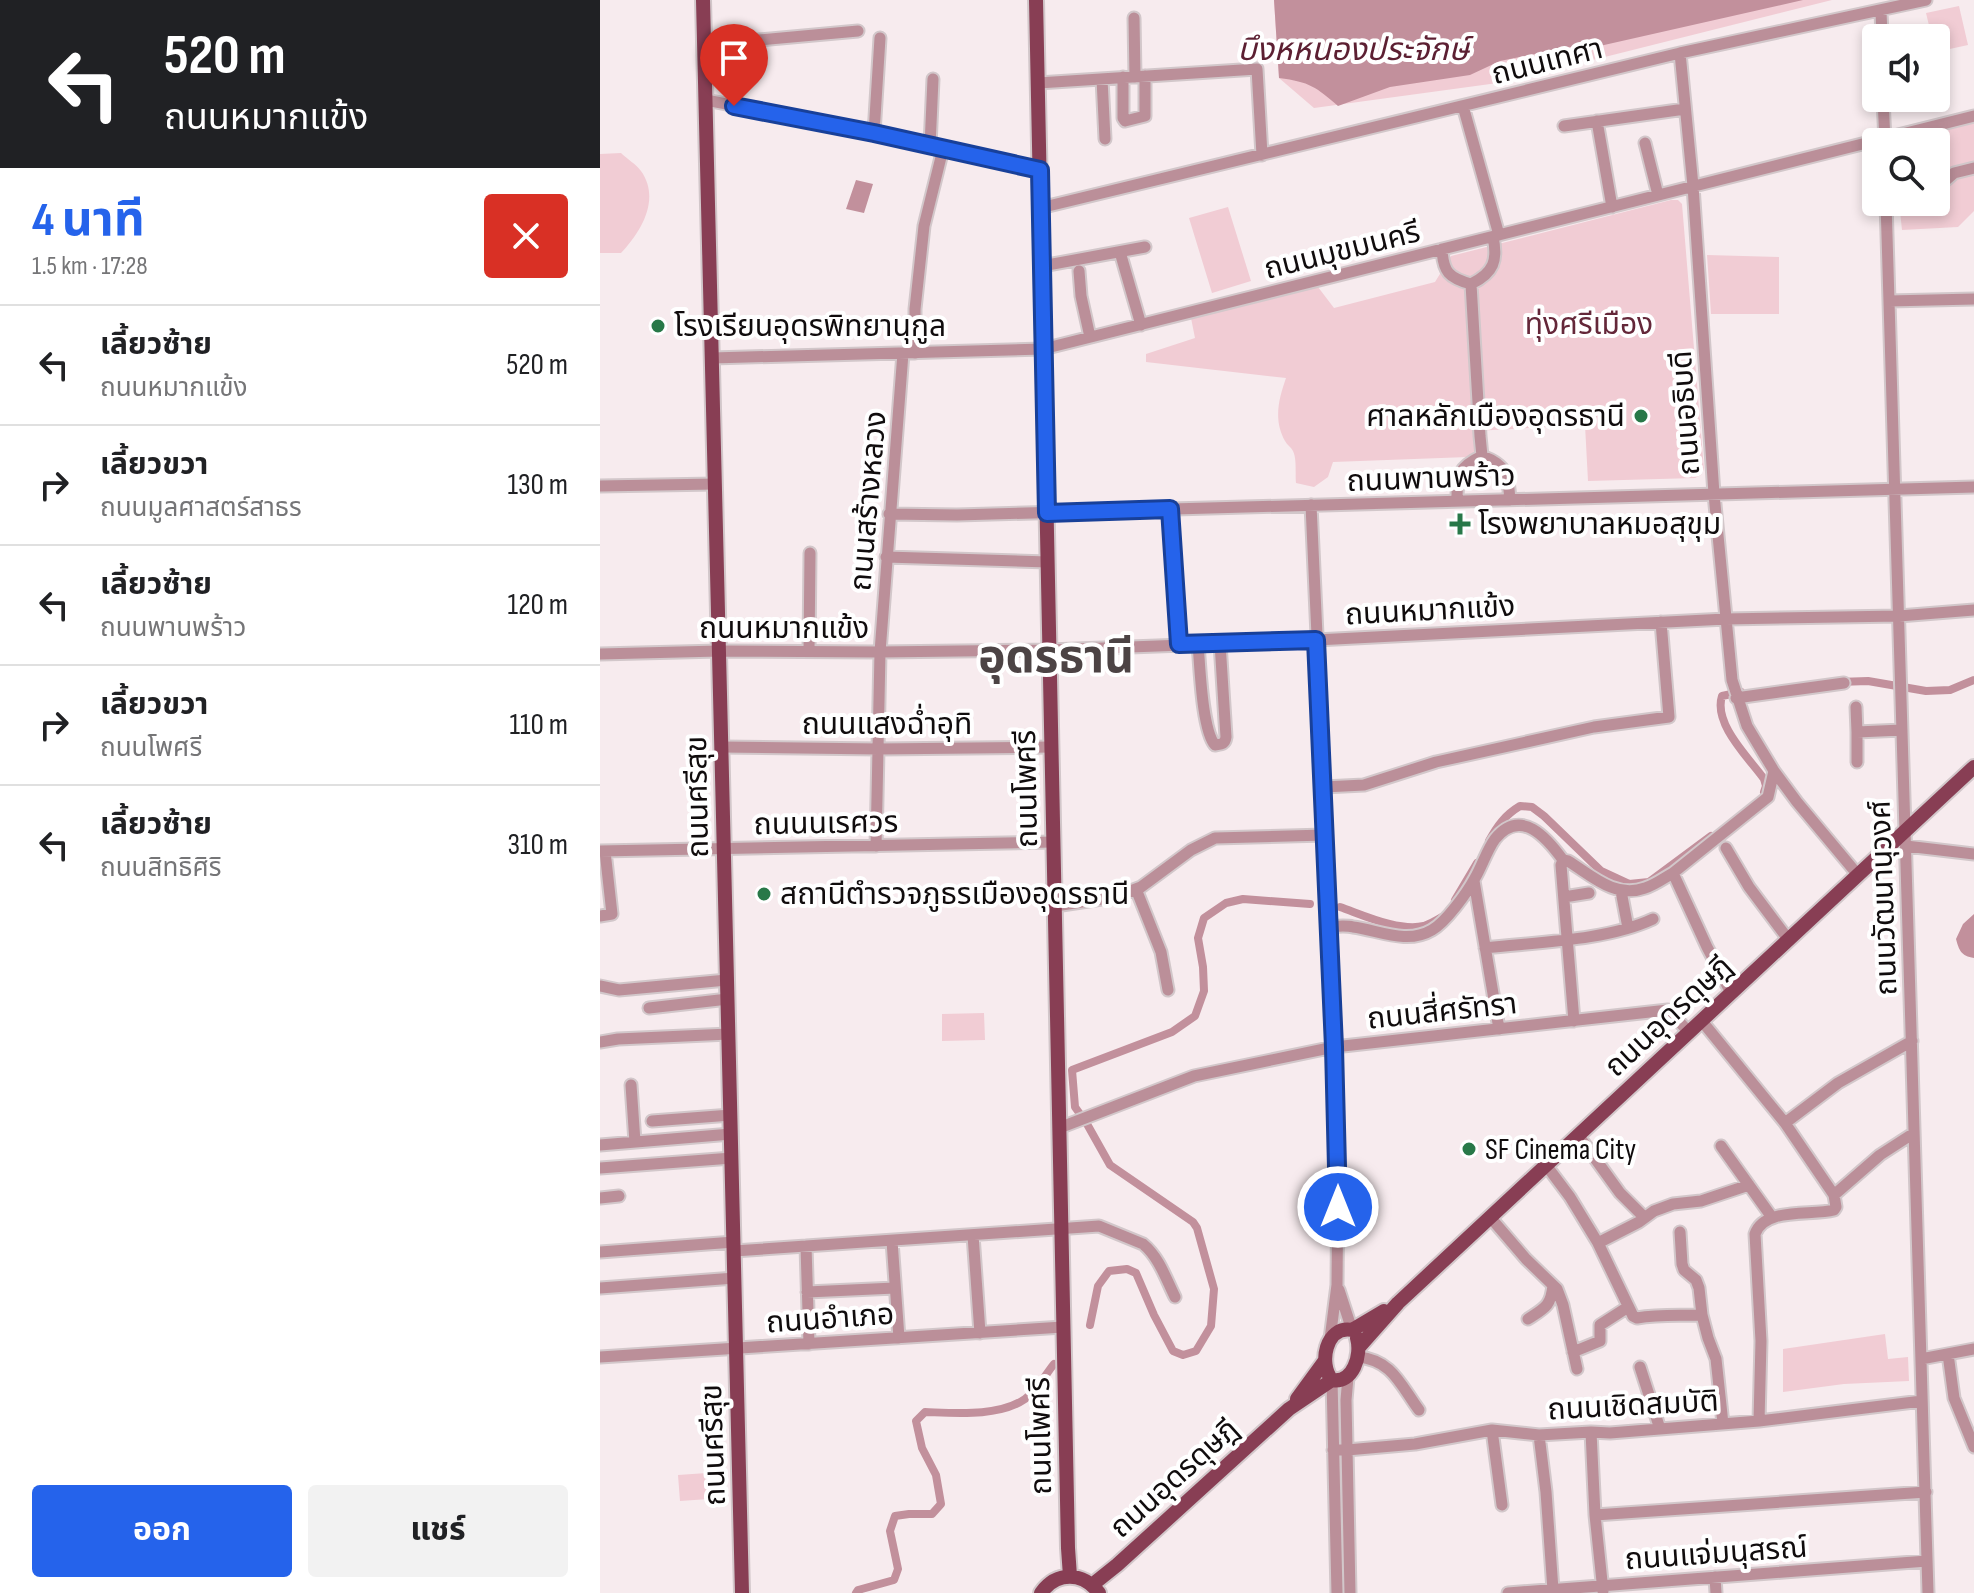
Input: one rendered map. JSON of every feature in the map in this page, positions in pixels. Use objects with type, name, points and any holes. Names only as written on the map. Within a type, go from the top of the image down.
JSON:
[{"type":"main road","name":"ถนนศรีสุข","points":[[703,0],[742,1593]]},
{"type":"main road","name":"ถนนโพศรี","points":[[1036,0],[1060,1229],[1070,1576]]},
{"type":"main road","name":"ถนนอุดรดุษฎี","points":[[1358,1352],[1398,1303],[1974,767]]},
{"type":"main road","name":"ถนนอุดรดุษฎี","points":[[1352,1330],[1398,1303]]},
{"type":"main road","points":[[1346,1328],[1357,1337],[1358,1352],[1348,1377],[1340,1381],[1332,1380],[1325,1371],[1330,1339],[1346,1328]]},
{"type":"main road","name":"ถนนอุดรดุษฎี","points":[[1289,1409],[1324,1362]]},
{"type":"main road","name":"ถนนอุดรดุษฎี","points":[[1096,1589],[1117,1565],[1289,1409],[1332,1380]]},
{"type":"main road","points":[[1041,1593],[1050,1583],[1070,1576],[1084,1579],[1096,1589]]},
{"type":"street","name":"ถนนเทศา","points":[[1040,208],[1680,53],[1926,0]]},
{"type":"street","points":[[1881,11],[1881,24]]},
{"type":"street","points":[[1134,18],[1134,77]]},
{"type":"street","points":[[704,45],[858,31]]},
{"type":"street","points":[[874,133],[880,38]]},
{"type":"street","name":"ถนนอธิบดี","points":[[1680,53],[1693,186],[1714,494],[1732,680],[1747,726],[1774,771],[1858,875]]},
{"type":"street","points":[[1038,83],[1257,69],[1262,155]]},
{"type":"street","points":[[930,146],[933,79]]},
{"type":"street","points":[[1102,79],[1105,139]]},
{"type":"street","points":[[706,100],[1040,170]]},
{"type":"street","points":[[1442,249],[1443,266],[1448,274],[1471,284],[1489,271],[1496,251],[1496,236],[1463,106]]},
{"type":"street","points":[[1564,126],[1685,109]]},
{"type":"street","name":"ถนนมุขมนครี","points":[[1930,128],[1974,116]]},
{"type":"street","points":[[1597,121],[1612,207]]},
{"type":"street","points":[[1645,143],[1658,195]]},
{"type":"street","name":"ถนนมุขมนครี","points":[[712,358],[1043,349],[1862,146]]},
{"type":"street","name":"ถนนสร้างหลวง","points":[[876,846],[880,652],[889,514],[924,226],[943,149]]},
{"type":"street","points":[[1950,176],[1974,168]]},
{"type":"street","name":"ถนนวัฒนานุวงศ์","points":[[1886,216],[1928,1593]]},
{"type":"street","points":[[1042,266],[1145,247]]},
{"type":"street","points":[[1120,252],[1141,325]]},
{"type":"street","points":[[1079,271],[1090,337]]},
{"type":"street","points":[[1471,284],[1482,456]]},
{"type":"street","points":[[1889,301],[1974,299]]},
{"type":"street","points":[[1457,501],[1461,469],[1466,463],[1482,456],[1504,468],[1510,500]]},
{"type":"street","points":[[600,486],[715,484]]},
{"type":"street","name":"ถนนพานพร้าว","points":[[889,514],[1047,513],[1974,487]]},
{"type":"street","points":[[1311,505],[1338,1165],[1337,1285],[1330,1339]]},
{"type":"street","points":[[1170,509],[1179,644]]},
{"type":"street","points":[[809,651],[810,553]]},
{"type":"street","points":[[886,557],[1048,562]]},
{"type":"street","name":"ถนนหมากแข้ง","points":[[600,654],[1049,650],[1726,619],[1899,616],[1974,610]]},
{"type":"street","points":[[1324,787],[1364,785],[1436,762],[1594,727],[1669,717],[1661,622]]},
{"type":"street","points":[[1198,644],[1202,692],[1209,732],[1215,745],[1222,744],[1226,737],[1220,643]]},
{"type":"street","points":[[1736,698],[1844,683]]},
{"type":"street","points":[[1856,707],[1857,762]]},
{"type":"street","points":[[1857,732],[1902,730]]},
{"type":"street","name":"ถนนแสงฉ่ำอุทิ","points":[[722,747],[1051,747]]},
{"type":"street","points":[[1328,926],[1351,926],[1397,936],[1419,935],[1433,930],[1459,903],[1494,841],[1515,826],[1529,826],[1537,831],[1563,860],[1601,883],[1621,891],[1647,888],[1673,873],[1768,797],[1774,771]]},
{"type":"street","points":[[1055,906],[1115,897],[1136,889],[1191,850],[1215,838],[1325,835]]},
{"type":"street","name":"ถนนนเรศวร","points":[[603,851],[1053,842]]},
{"type":"street","points":[[1906,846],[1974,854]]},
{"type":"street","points":[[1726,848],[1749,887],[1788,939]]},
{"type":"street","points":[[600,916],[612,914],[603,851]]},
{"type":"street","points":[[1563,860],[1574,1021]]},
{"type":"street","points":[[1673,873],[1731,993]]},
{"type":"street","points":[[1474,881],[1499,1029]]},
{"type":"street","points":[[1136,889],[1161,952],[1168,990]]},
{"type":"street","points":[[1621,891],[1628,928]]},
{"type":"street","points":[[1564,897],[1589,893]]},
{"type":"street","points":[[1485,948],[1567,939],[1628,928],[1653,919]]},
{"type":"street","points":[[600,986],[619,990],[727,980]]},
{"type":"street","points":[[649,1008],[728,999]]},
{"type":"street","name":"ถนนสี่ศรัทรา","points":[[1059,1128],[1194,1076],[1334,1047],[1668,1010],[1689,1032]]},
{"type":"street","points":[[1701,1020],[1785,1123],[1834,1195],[1836,1207],[1830,1212],[1771,1216],[1758,1226],[1755,1234],[1761,1341],[1759,1421]]},
{"type":"street","points":[[600,1042],[729,1034]]},
{"type":"street","points":[[1785,1123],[1838,1083],[1912,1041]]},
{"type":"street","points":[[631,1085],[635,1142]]},
{"type":"street","points":[[652,1121],[731,1115]]},
{"type":"street","points":[[1834,1195],[1880,1155],[1914,1133]]},
{"type":"street","points":[[600,1145],[731,1134]]},
{"type":"street","points":[[1578,1135],[1620,1193],[1644,1217]]},
{"type":"street","points":[[1721,1146],[1771,1216]]},
{"type":"street","points":[[600,1168],[732,1158]]},
{"type":"street","points":[[1546,1165],[1598,1243],[1633,1316],[1702,1315]]},
{"type":"street","points":[[1598,1243],[1654,1211],[1673,1204],[1701,1201],[1749,1185]]},
{"type":"street","points":[[600,1198],[619,1196]]},
{"type":"street","points":[[1490,1217],[1557,1289],[1577,1369]]},
{"type":"street","points":[[600,1252],[806,1246],[1099,1226],[1143,1244],[1157,1260],[1175,1297]]},
{"type":"street","points":[[1680,1232],[1682,1264],[1699,1288],[1702,1315],[1716,1359],[1723,1424]]},
{"type":"street","points":[[973,1235],[980,1333]]},
{"type":"street","points":[[892,1241],[899,1338]]},
{"type":"street","points":[[806,1246],[809,1344]]},
{"type":"street","points":[[600,1288],[735,1278]]},
{"type":"street","points":[[1337,1285],[1352,1330]]},
{"type":"street","points":[[1528,1319],[1550,1302],[1553,1285]]},
{"type":"street","points":[[807,1292],[895,1288]]},
{"type":"street","points":[[1573,1352],[1600,1341],[1600,1325],[1628,1307]]},
{"type":"street","name":"ถนนอำเภอ","points":[[600,1357],[1063,1327]]},
{"type":"street","points":[[1921,1359],[1974,1349]]},
{"type":"street","points":[[1358,1352],[1387,1366],[1419,1410]]},
{"type":"street","points":[[1948,1354],[1954,1398],[1970,1427],[1974,1447]]},
{"type":"street","points":[[1640,1367],[1660,1429]]},
{"type":"street","points":[[1348,1377],[1350,1593]]},
{"type":"street","points":[[1332,1380],[1337,1593]]},
{"type":"street","name":"ถนนเชิดสมบัติ","points":[[1333,1450],[1415,1444],[1492,1430],[1539,1435],[1610,1433],[1759,1421],[1922,1401]]},
{"type":"street","points":[[1492,1430],[1502,1505]]},
{"type":"street","points":[[1591,1432],[1603,1589]]},
{"type":"street","points":[[1539,1435],[1553,1590]]},
{"type":"street","points":[[1595,1515],[1926,1492]]},
{"type":"street","name":"ถนนแจ่มนุสรณ์","points":[[1508,1593],[1603,1589],[1927,1561]]},
{"type":"street","points":[[1715,1577],[1716,1593]]},
{"type":"green space","name":"บึงหหนองประจักษ์","points":[[1274,0],[1832,0],[1505,82],[1314,108],[1279,78]]},
{"type":"green space","points":[[1959,6],[1968,45],[1950,49],[1950,24],[1929,24],[1926,13]]},
{"type":"green space","points":[[1974,122],[1974,211],[1958,227],[1902,230],[1900,216],[1950,216],[1950,129]]},
{"type":"green space","points":[[621,153],[641,171],[647,182],[649,204],[641,225],[621,253],[600,253],[600,154]]},
{"type":"green space","name":"ทุ่งศรีเมือง","points":[[1671,200],[1682,204],[1704,469],[1695,478],[1588,481],[1585,425],[1474,431],[1474,453],[1468,457],[1333,462],[1328,477],[1314,487],[1296,483],[1294,454],[1281,433],[1279,401],[1286,378],[1146,362],[1146,354],[1195,338],[1191,318],[1318,287],[1334,308],[1435,282],[1451,256]]},
{"type":"green space","points":[[1228,207],[1251,281],[1212,293],[1189,218]]},
{"type":"green space","points":[[1707,255],[1779,257],[1779,314],[1711,314]]},
{"type":"green space","points":[[984,1013],[985,1040],[942,1041],[942,1014]]},
{"type":"green space","points":[[1885,1334],[1888,1359],[1908,1357],[1909,1381],[1844,1384],[1783,1392],[1783,1349]]},
{"type":"green space","points":[[721,1472],[723,1498],[680,1501],[678,1475]]},
{"type":"water","name":"บึงหหนองประจักษ์","points":[[1274,0],[1803,0],[1582,50],[1571,47],[1500,61],[1470,75],[1390,87],[1338,106],[1312,86],[1279,78]]},
{"type":"water","points":[[856,180],[873,184],[864,213],[846,209]]},
{"type":"water","points":[[1974,914],[1974,958],[1961,952],[1956,939],[1963,924]]},
{"type":"waterway","points":[[1838,682],[1868,681],[1926,691],[1950,690],[1974,680]]},
{"type":"waterway","points":[[1741,692],[1722,696],[1723,718],[1734,740],[1764,779],[1764,792]]},
{"type":"waterway","points":[[1489,841],[1510,813],[1520,806],[1532,807],[1601,871],[1629,884],[1649,882],[1711,836]]},
{"type":"waterway","points":[[1455,900],[1477,863]]},
{"type":"waterway","points":[[1080,1114],[1075,1107],[1072,1070],[1172,1032],[1195,1016],[1204,991],[1198,938],[1204,918],[1226,903],[1243,899],[1310,904]]},
{"type":"waterway","points":[[1340,907],[1404,927],[1424,926],[1442,917]]},
{"type":"waterway","points":[[1087,1124],[1110,1165],[1193,1222],[1214,1289],[1211,1326],[1196,1351],[1183,1355],[1173,1351],[1136,1273],[1127,1269],[1109,1271],[1098,1286],[1090,1325]]},
{"type":"waterway","points":[[856,1593],[894,1580],[898,1569],[890,1531],[895,1516],[932,1514],[941,1504],[936,1475],[922,1448],[916,1421],[925,1412],[976,1413],[1014,1405],[1033,1392],[1054,1364]]},
{"type":"place","name":"โรงเรียนอุดรพิทยานุกูล","points":[[658,326]]},
{"type":"place","name":"ศาลหลักเมืองอุดรธานี","points":[[1641,416]]},
{"type":"place","name":"โรงพยาบาลหมอสุขุม","points":[[1460,524]]},
{"type":"place","name":"สถานีตำรวจภูธรเมืองอุดรธานี","points":[[764,894]]},
{"type":"place","name":"SF Cinema City","points":[[1469,1149]]},
{"type":"district","name":"อุดรธานี","points":[[1056,656]]},
{"type":"route","points":[[734,106],[1040,170],[1047,513],[1170,509],[1179,644],[1316,640],[1338,1207]]}]
